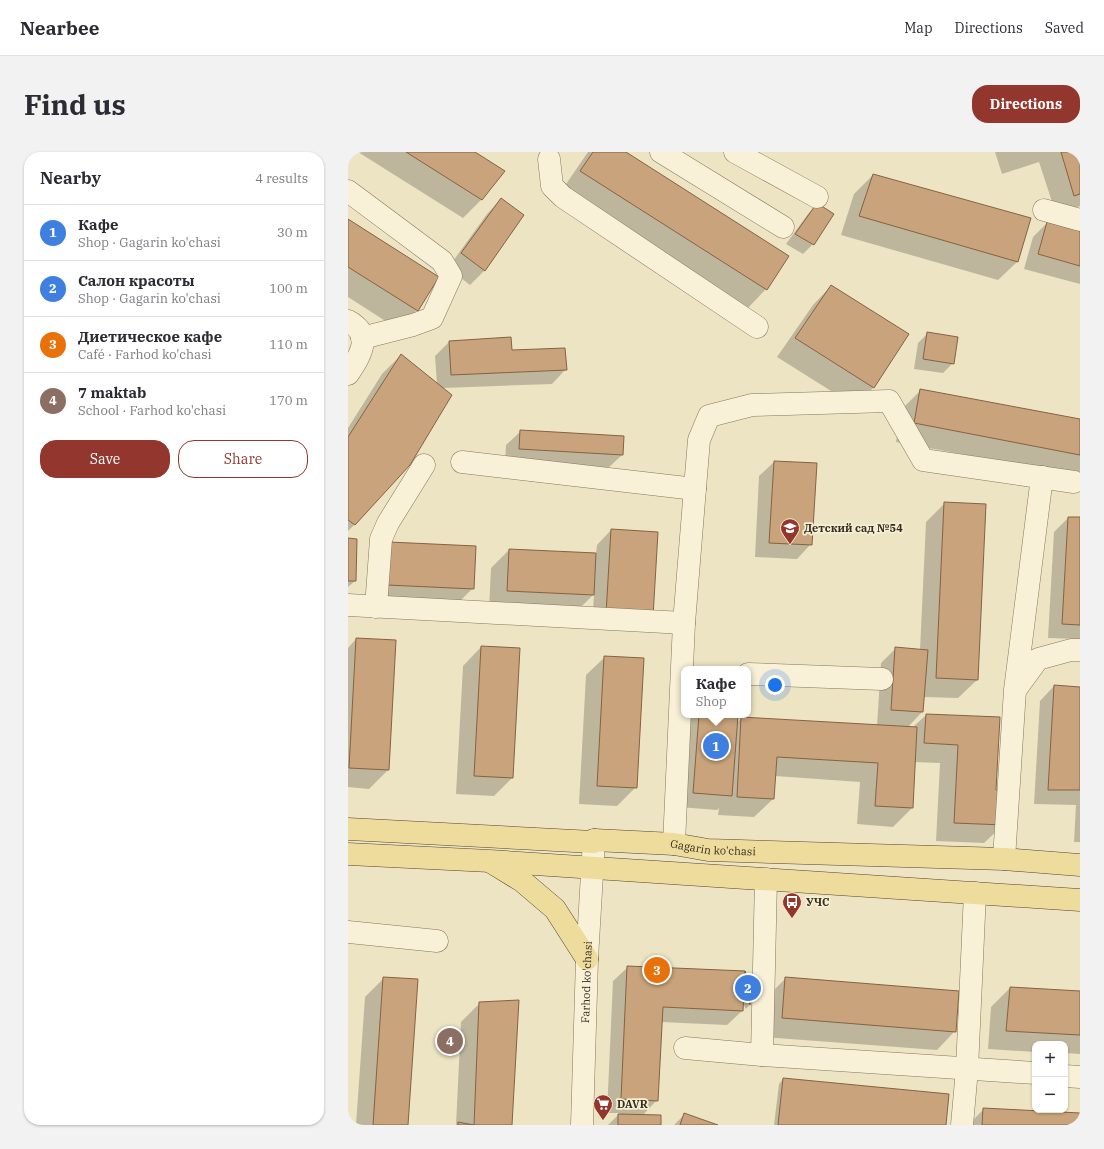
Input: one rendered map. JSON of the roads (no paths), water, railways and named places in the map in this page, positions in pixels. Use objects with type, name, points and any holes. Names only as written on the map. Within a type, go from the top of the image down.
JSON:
[{"type":"main road","name":"Gagarin ko'chasi","points":[[348,829],[593,842],[594,840],[674,844],[708,850],[1004,859],[1080,865]]},
{"type":"main road","points":[[348,854],[490,861],[1080,900]]},
{"type":"main road","points":[[490,861],[522,882],[555,909],[587,958]]},
{"type":"street","points":[[661,152],[782,227]]},
{"type":"street","points":[[736,152],[817,197]]},
{"type":"street","points":[[546,154],[552,186],[563,197],[757,327]]},
{"type":"street","points":[[348,191],[442,261],[451,276],[432,318],[413,325],[362,338]]},
{"type":"street","points":[[1044,210],[1080,220]]},
{"type":"street","points":[[348,321],[356,325],[362,338],[362,353],[348,374]]},
{"type":"street","points":[[683,666],[684,623],[699,440],[709,416],[752,404],[889,401],[923,460],[1074,482]]},
{"type":"street","points":[[462,462],[694,489]]},
{"type":"street","points":[[376,607],[381,538],[388,523],[424,465]]},
{"type":"street","points":[[1004,859],[1015,690],[1042,477]]},
{"type":"street","points":[[348,605],[684,623]]},
{"type":"street","points":[[1015,690],[1038,659],[1071,650],[1080,650]]},
{"type":"street","points":[[751,674],[882,679]]},
{"type":"street","points":[[674,844],[681,709]]},
{"type":"street","name":"Farhod ko'chasi","points":[[582,1125],[587,958],[594,840]]},
{"type":"street","points":[[762,1055],[766,879]]},
{"type":"street","points":[[962,1125],[967,1068],[975,893]]},
{"type":"street","points":[[348,932],[437,941]]},
{"type":"street","points":[[685,1048],[762,1055],[1032,1073]]},
{"type":"street","points":[[1068,1076],[1080,1077]]},
{"type":"place","name":"Детский сад №54","points":[[790,545]]},
{"type":"place","name":"Кафе","points":[[716,746]]},
{"type":"place","name":"УЧС","points":[[792,919]]},
{"type":"place","name":"Диетическое кафе","points":[[657,970]]},
{"type":"place","name":"Салон красоты","points":[[748,988]]},
{"type":"place","name":"7 maktab","points":[[450,1041]]},
{"type":"place","name":"DAVR","points":[[603,1121]]}]
